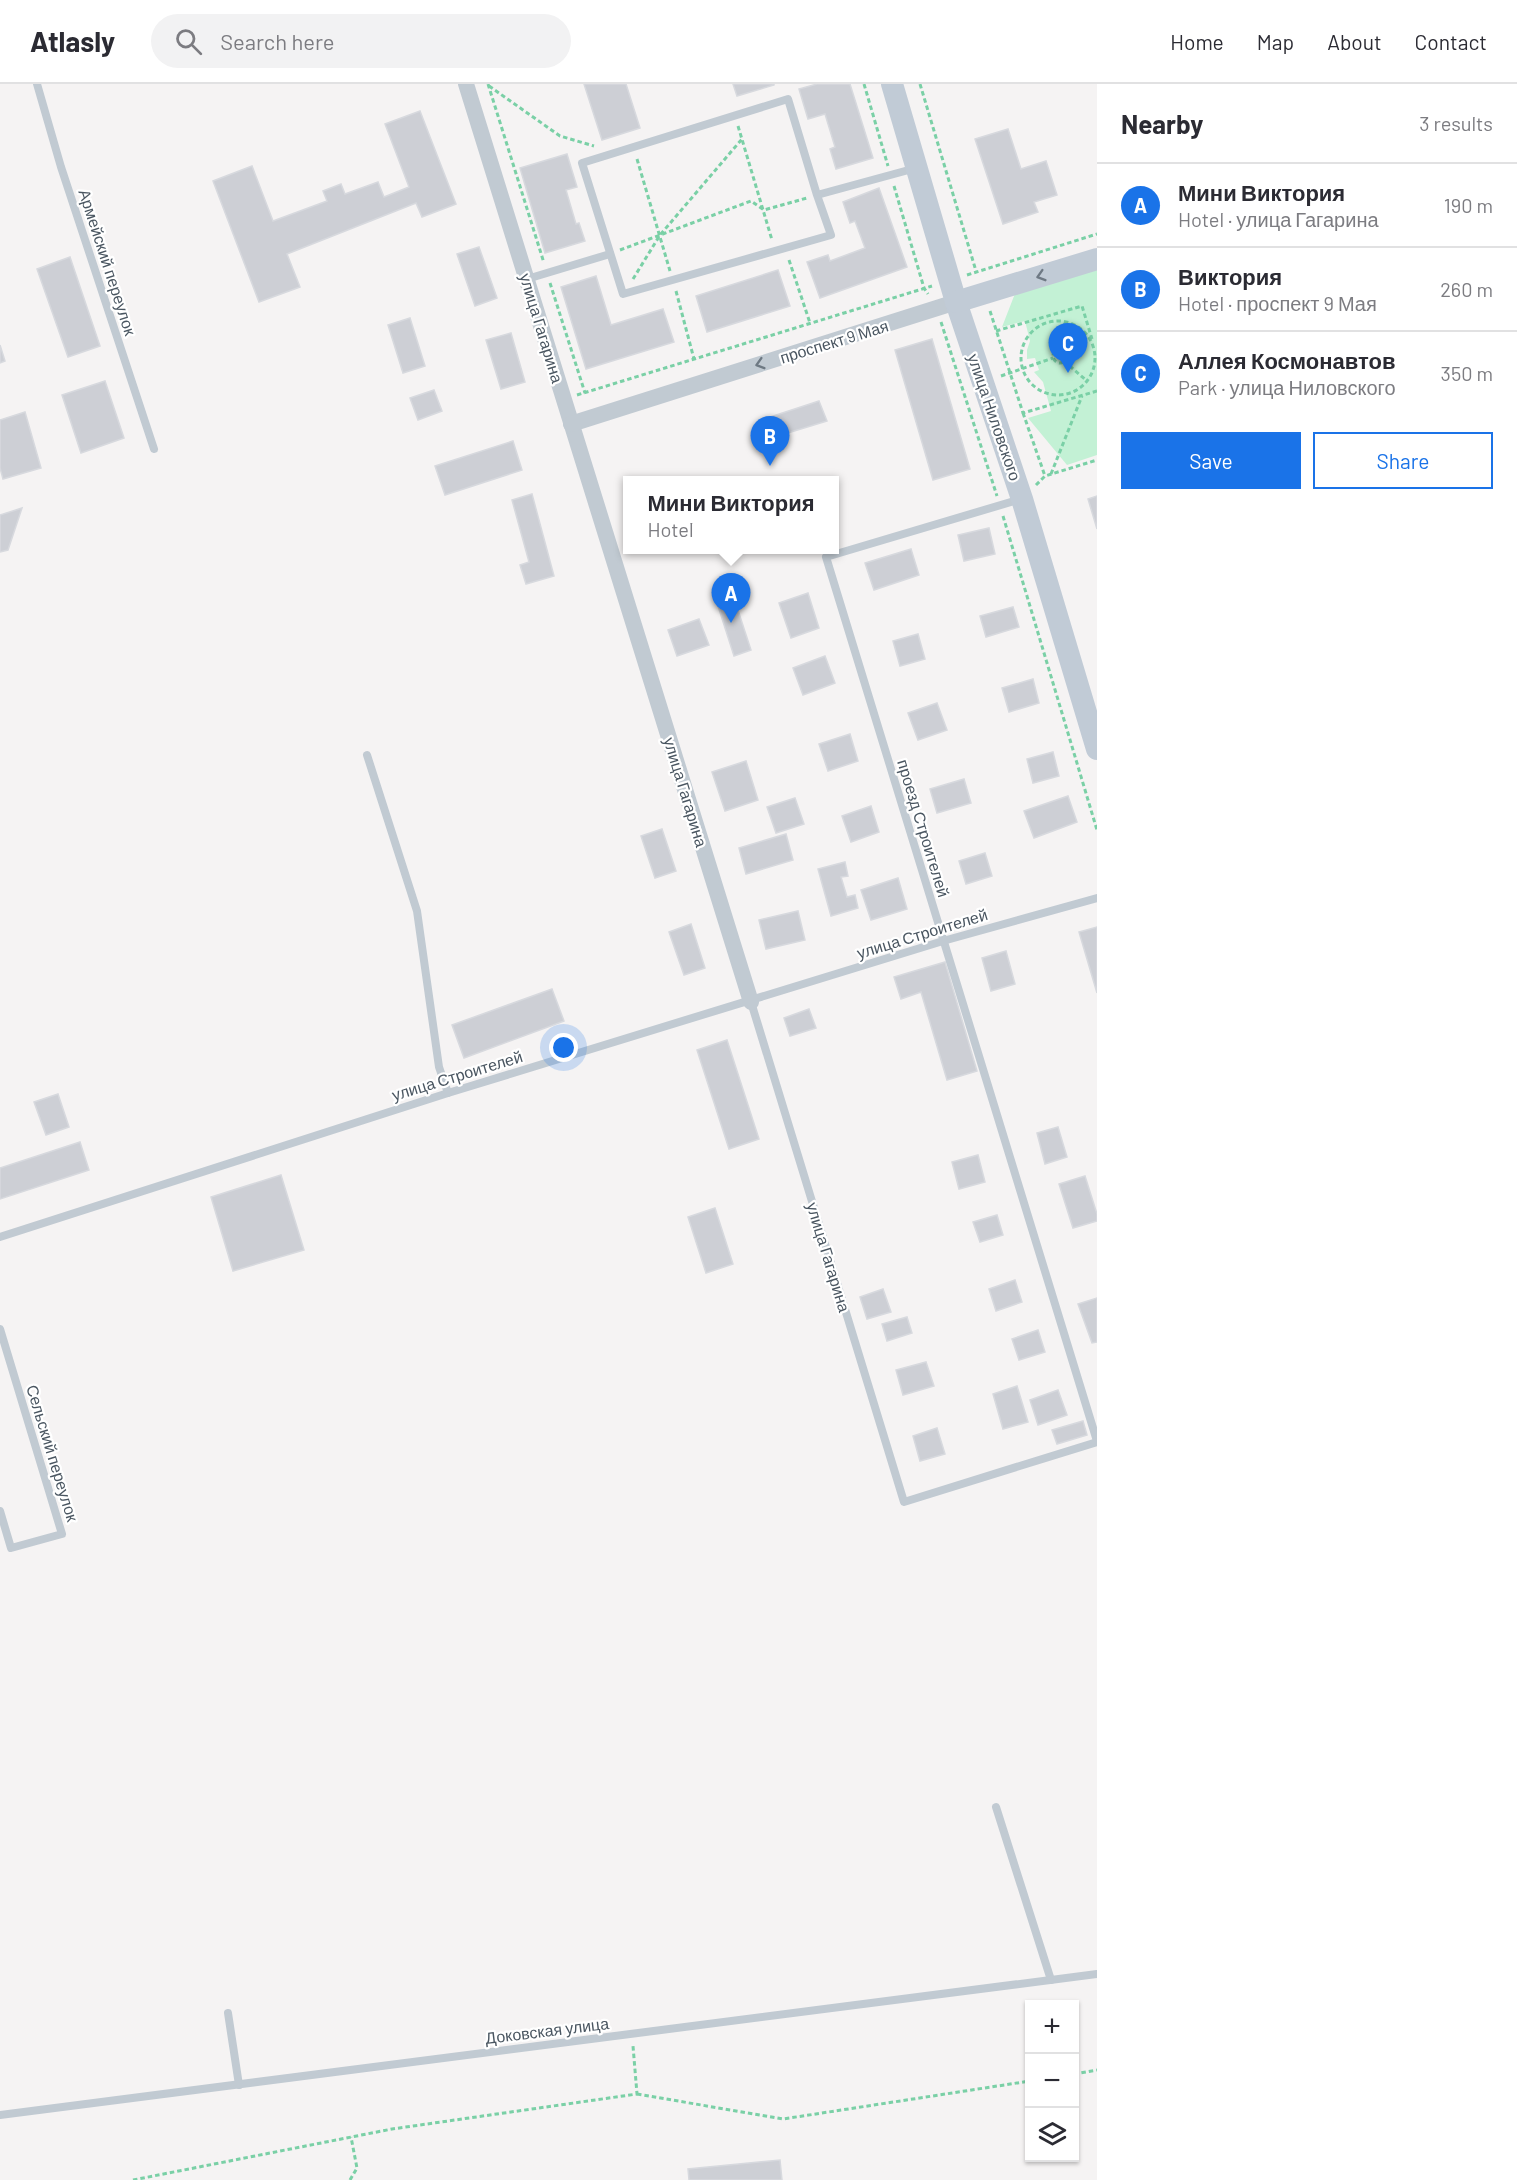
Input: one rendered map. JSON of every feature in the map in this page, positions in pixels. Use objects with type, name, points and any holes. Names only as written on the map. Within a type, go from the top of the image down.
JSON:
[{"type":"street","name":"улица Гагарина","points":[[466,84],[751,1002]]},
{"type":"street","name":"улица Ниловского","points":[[892,84],[950,280],[946,305],[1022,499],[1097,749]]},
{"type":"street","name":"проспект 9 Мая","points":[[571,424],[1097,259]]},
{"type":"lane","name":"Армейский переулок","points":[[37,84],[61,167],[154,449]]},
{"type":"lane","points":[[788,99],[831,235],[624,294],[582,163],[616,152],[788,99]]},
{"type":"lane","points":[[817,195],[917,168]]},
{"type":"lane","points":[[526,279],[610,254]]},
{"type":"lane","name":"проезд Строителей","points":[[839,553],[1022,499]]},
{"type":"lane","name":"проезд Строителей","points":[[836,554],[826,557],[1097,1442]]},
{"type":"lane","points":[[368,755],[417,911],[439,1067],[448,1093]]},
{"type":"lane","name":"улица Строителей","points":[[0,1237],[448,1093],[751,1002],[943,941],[1097,897]]},
{"type":"lane","name":"улица Гагарина","points":[[751,1002],[904,1502],[1097,1442]]},
{"type":"lane","name":"Сельский переулок","points":[[0,1329],[62,1534],[11,1548],[0,1511]]},
{"type":"lane","points":[[996,1807],[1051,1980]]},
{"type":"lane","name":"Доковская улица","points":[[0,2115],[1097,1974]]},
{"type":"lane","points":[[228,2013],[239,2085]]},
{"type":"path","points":[[864,84],[924,288],[946,305],[1000,505],[1097,830]]},
{"type":"path","points":[[920,84],[976,272]]},
{"type":"path","points":[[488,85],[560,136],[616,152]]},
{"type":"path","points":[[488,85],[585,393]]},
{"type":"path","points":[[735,115],[776,251],[789,260],[810,323]]},
{"type":"path","points":[[624,294],[660,235],[742,139]]},
{"type":"path","points":[[633,147],[671,275]]},
{"type":"path","points":[[764,210],[817,195]]},
{"type":"path","points":[[610,254],[751,201],[764,210]]},
{"type":"path","points":[[564,399],[1097,234]]},
{"type":"path","points":[[674,285],[694,359]]},
{"type":"path","points":[[1045,476],[996,331],[1082,306],[1097,356]]},
{"type":"path","points":[[1047,316],[1049,321]]},
{"type":"path","points":[[1049,321],[1065,321],[1083,330],[1095,347],[1093,371],[1087,381],[1068,394],[1045,393],[1027,379],[1022,369],[1020,356],[1023,344],[1030,332],[1040,324],[1049,321]]},
{"type":"path","points":[[1060,350],[1065,321]]},
{"type":"path","points":[[1053,358],[1054,352],[1060,350]]},
{"type":"path","points":[[1060,350],[1066,355],[1064,361]]},
{"type":"path","points":[[1022,369],[1053,358]]},
{"type":"path","points":[[1053,358],[1058,363],[1064,361]]},
{"type":"path","points":[[1064,361],[1087,381]]},
{"type":"path","points":[[1023,413],[1097,391]]},
{"type":"path","points":[[1068,394],[1069,400]]},
{"type":"path","points":[[1051,474],[1082,396]]},
{"type":"path","points":[[1022,499],[1045,476],[1097,460]]},
{"type":"path","points":[[633,2034],[637,2094]]},
{"type":"path","points":[[1079,2073],[1097,2070]]},
{"type":"path","points":[[133,2180],[404,2127],[637,2094],[783,2119],[1025,2082]]},
{"type":"path","points":[[350,2180],[357,2168],[351,2137]]},
{"type":"green space","points":[[1097,266],[1097,455],[1067,465],[1028,418],[1051,411],[1043,382],[1034,372],[1039,370],[1035,358],[1027,359],[1030,341],[1025,321],[1002,327],[1016,291]]},
{"type":"building","points":[[584,84],[626,84],[640,128],[602,140]]},
{"type":"building","points":[[733,84],[774,84],[774,85],[737,96]]},
{"type":"building","points":[[817,84],[850,84],[873,158],[836,169],[830,149],[835,147],[825,114],[808,119],[799,89]]},
{"type":"building","points":[[420,111],[456,204],[422,217],[416,203],[287,254],[300,287],[259,302],[213,181],[252,166],[273,221],[327,201],[323,191],[341,184],[345,194],[378,182],[384,197],[409,187],[385,124]]},
{"type":"building","points":[[1008,129],[1021,169],[1046,161],[1057,195],[1034,202],[1038,212],[1003,224],[975,139]]},
{"type":"building","points":[[567,154],[577,187],[566,190],[576,224],[579,223],[585,241],[545,253],[520,168]]},
{"type":"building","points":[[879,188],[907,267],[820,298],[807,262],[828,255],[830,261],[865,248],[855,221],[850,223],[843,202]]},
{"type":"building","points":[[479,247],[497,298],[475,306],[457,254]]},
{"type":"building","points":[[70,257],[100,346],[68,357],[37,269]]},
{"type":"building","points":[[778,270],[790,306],[707,332],[696,296]]},
{"type":"building","points":[[596,276],[611,325],[663,309],[674,342],[586,369],[561,287]]},
{"type":"building","points":[[410,318],[425,366],[403,373],[388,325]]},
{"type":"building","points":[[511,333],[525,382],[501,389],[486,340]]},
{"type":"building","points":[[932,339],[970,469],[933,480],[895,350]]},
{"type":"building","points":[[0,345],[5,361],[0,363]]},
{"type":"building","points":[[105,381],[124,438],[81,453],[62,395]]},
{"type":"building","points":[[434,390],[442,411],[418,420],[410,398]]},
{"type":"building","points":[[819,401],[827,421],[768,439],[764,419]]},
{"type":"building","points":[[25,412],[41,468],[3,479],[0,468],[0,420]]},
{"type":"building","points":[[513,441],[522,470],[445,495],[435,466]]},
{"type":"building","points":[[532,494],[554,576],[526,584],[520,565],[529,562],[512,500]]},
{"type":"building","points":[[1097,496],[1097,529],[1088,499]]},
{"type":"building","points":[[22,508],[8,550],[0,552],[0,515]]},
{"type":"building","points":[[989,528],[995,554],[964,561],[958,535]]},
{"type":"building","points":[[911,549],[919,575],[874,590],[865,563]]},
{"type":"building","points":[[808,593],[819,628],[791,638],[779,603]]},
{"type":"building","points":[[735,601],[751,650],[734,656],[718,606]]},
{"type":"building","points":[[1013,607],[1019,627],[986,637],[980,616]]},
{"type":"building","points":[[699,619],[709,645],[677,656],[668,630]]},
{"type":"building","points":[[918,634],[925,659],[900,666],[893,641]]},
{"type":"building","points":[[825,656],[835,683],[803,695],[793,668]]},
{"type":"building","points":[[1033,679],[1039,703],[1009,712],[1002,688]]},
{"type":"building","points":[[937,703],[947,730],[918,740],[908,713]]},
{"type":"building","points":[[850,734],[858,761],[828,771],[819,744]]},
{"type":"building","points":[[1053,752],[1059,776],[1033,783],[1027,759]]},
{"type":"building","points":[[746,761],[758,800],[725,811],[712,772]]},
{"type":"building","points":[[964,779],[971,803],[937,813],[930,789]]},
{"type":"building","points":[[1068,796],[1077,822],[1034,838],[1024,811]]},
{"type":"building","points":[[795,798],[804,824],[776,833],[767,807]]},
{"type":"building","points":[[871,806],[879,832],[851,842],[842,816]]},
{"type":"building","points":[[662,829],[676,871],[655,878],[641,836]]},
{"type":"building","points":[[786,834],[793,860],[746,874],[739,848]]},
{"type":"building","points":[[985,853],[992,876],[966,884],[959,861]]},
{"type":"building","points":[[845,862],[848,876],[841,877],[847,897],[855,895],[858,908],[831,916],[818,869]]},
{"type":"building","points":[[898,878],[907,909],[871,920],[861,890]]},
{"type":"building","points":[[798,911],[805,940],[766,949],[759,920]]},
{"type":"building","points":[[691,924],[705,968],[684,975],[669,932]]},
{"type":"building","points":[[1097,927],[1097,993],[1079,932]]},
{"type":"building","points":[[1006,951],[1015,984],[991,991],[982,958]]},
{"type":"building","points":[[945,962],[977,1071],[947,1080],[921,992],[901,999],[894,977]]},
{"type":"building","points":[[552,989],[564,1021],[464,1058],[452,1025]]},
{"type":"building","points":[[809,1009],[816,1028],[790,1036],[784,1018]]},
{"type":"building","points":[[727,1040],[759,1139],[729,1149],[697,1050]]},
{"type":"building","points":[[58,1094],[69,1127],[46,1135],[34,1102]]},
{"type":"building","points":[[1058,1127],[1067,1157],[1045,1164],[1037,1133]]},
{"type":"building","points":[[80,1142],[89,1170],[0,1199],[0,1168]]},
{"type":"building","points":[[978,1155],[985,1182],[959,1189],[952,1162]]},
{"type":"building","points":[[281,1175],[304,1250],[233,1271],[211,1197]]},
{"type":"building","points":[[1085,1176],[1097,1214],[1097,1221],[1073,1228],[1059,1184]]},
{"type":"building","points":[[715,1208],[733,1264],[706,1273],[688,1217]]},
{"type":"building","points":[[997,1215],[1003,1235],[980,1242],[973,1222]]},
{"type":"building","points":[[1015,1280],[1022,1302],[996,1311],[989,1289]]},
{"type":"building","points":[[883,1289],[891,1312],[867,1319],[860,1297]]},
{"type":"building","points":[[1097,1298],[1097,1342],[1092,1343],[1078,1304]]},
{"type":"building","points":[[907,1317],[912,1333],[887,1341],[882,1324]]},
{"type":"building","points":[[1038,1330],[1045,1352],[1019,1360],[1012,1339]]},
{"type":"building","points":[[926,1362],[934,1386],[903,1395],[896,1370]]},
{"type":"building","points":[[1017,1386],[1028,1422],[1003,1429],[993,1394]]},
{"type":"building","points":[[1058,1390],[1067,1415],[1038,1425],[1030,1400]]},
{"type":"building","points":[[1083,1421],[1087,1435],[1057,1444],[1052,1430]]},
{"type":"building","points":[[937,1428],[945,1454],[920,1461],[913,1436]]},
{"type":"building","points":[[780,2160],[782,2180],[689,2180],[688,2169]]},
{"type":"place","name":"Аллея Космонавтов","points":[[1068,373]]},
{"type":"place","name":"Виктория","points":[[770,466]]},
{"type":"place","name":"Мини Виктория","points":[[731,623]]}]
